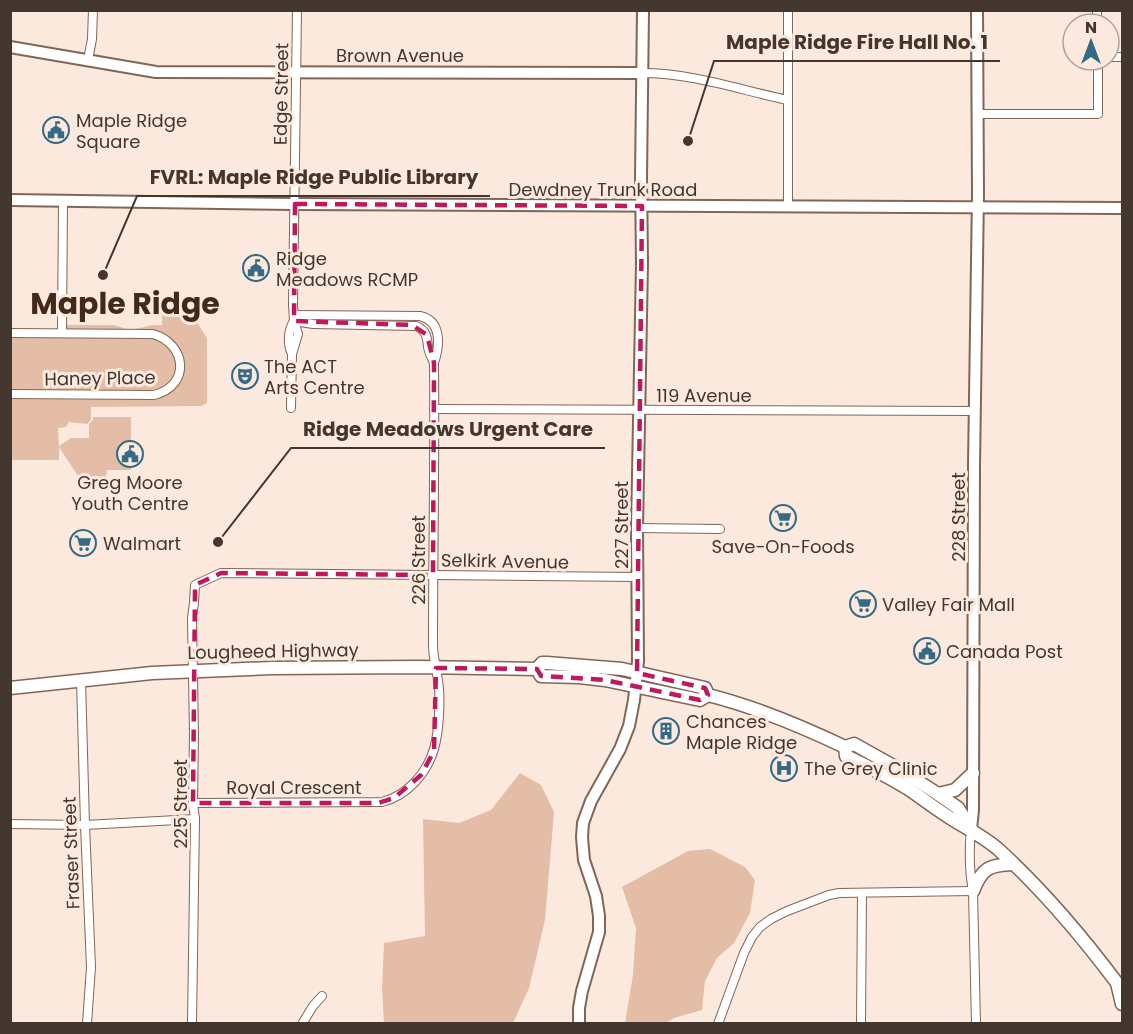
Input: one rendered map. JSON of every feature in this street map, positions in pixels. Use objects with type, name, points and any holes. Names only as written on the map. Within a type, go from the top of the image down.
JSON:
[{"type":"main road","name":"227 Street","points":[[579,1023],[582,991],[599,932],[596,896],[583,849],[584,823],[591,801],[624,742],[632,716],[637,673],[643,10]]},
{"type":"main road","name":"228 Street","points":[[971,829],[974,810],[978,208],[976,10]]},
{"type":"main road","name":"Brown Avenue","points":[[10,47],[156,72],[642,73]]},
{"type":"main road","name":"Dewdney Trunk Road","points":[[10,200],[295,204],[1122,208]]},
{"type":"main road","name":"Lougheed Highway","points":[[537,669],[542,663],[614,668],[705,688],[708,695]]},
{"type":"main road","name":"Lougheed Highway","points":[[10,688],[193,670],[537,669]]},
{"type":"main road","name":"Lougheed Highway","points":[[537,669],[540,676],[592,678],[700,700],[708,695],[780,718],[845,747],[854,744],[906,773],[958,808],[971,829]]},
{"type":"main road","name":"Lougheed Highway","points":[[845,747],[846,756],[878,771],[971,829],[997,848],[1036,885],[1121,984],[1122,1004]]},
{"type":"main road","points":[[938,794],[955,790],[973,772]]},
{"type":"main road","points":[[973,891],[978,878],[988,868],[1013,864]]},
{"type":"street","points":[[87,60],[93,30],[93,10]]},
{"type":"street","name":"Edge Street","points":[[291,408],[292,354],[289,348],[289,328],[294,318],[297,10]]},
{"type":"street","points":[[788,10],[788,206]]},
{"type":"street","points":[[978,114],[1098,114],[1098,72]]},
{"type":"street","name":"Brown Avenue","points":[[642,73],[679,75],[788,100]]},
{"type":"street","points":[[62,333],[63,201]]},
{"type":"street","name":"226 Street","points":[[294,318],[420,316],[430,320],[438,334],[438,352],[434,363],[433,575],[433,655],[439,683],[437,737],[434,751],[421,775],[394,798]]},
{"type":"street","points":[[294,318],[313,324],[416,326],[423,329],[427,336],[434,363]]},
{"type":"street","name":"Haney Place","points":[[10,333],[151,333],[167,340],[177,351],[181,364],[177,379],[160,394],[10,394]]},
{"type":"street","name":"119 Avenue","points":[[434,409],[975,411]]},
{"type":"street","points":[[637,528],[720,529]]},
{"type":"street","name":"Selkirk Avenue","points":[[195,585],[221,573],[638,577]]},
{"type":"street","name":"225 Street","points":[[192,1023],[195,819],[192,618],[195,585]]},
{"type":"street","name":"Fraser Street","points":[[81,681],[91,967],[87,1023]]},
{"type":"street","name":"Royal Crescent","points":[[193,803],[228,801],[378,803],[394,798]]},
{"type":"street","points":[[10,824],[85,825],[195,819]]},
{"type":"street","name":"228 Street","points":[[971,829],[969,857],[973,891],[976,1023]]},
{"type":"street","points":[[718,1023],[752,937],[771,919],[839,893],[973,891]]},
{"type":"street","points":[[861,1023],[862,893]]},
{"type":"street","points":[[302,1023],[322,996]]},
{"type":"highlighted area","points":[[295,204],[642,206],[637,673],[705,688],[708,695],[700,700],[605,680],[541,676],[537,669],[436,668],[434,751],[421,775],[394,798],[378,803],[193,803],[195,585],[221,573],[433,575],[434,363],[427,335],[412,325],[294,321]]},
{"type":"shaded area","points":[[162,312],[194,317],[207,338],[207,403],[201,406],[91,407],[91,420],[87,424],[69,422],[66,427],[58,428],[59,446],[71,438],[89,438],[89,424],[93,417],[131,417],[131,470],[107,470],[106,477],[95,477],[84,485],[59,447],[59,460],[11,460],[11,336],[67,335],[67,325],[114,325],[130,330],[162,325]]},
{"type":"shaded area","points":[[520,773],[541,785],[554,812],[545,920],[529,988],[513,1023],[384,1023],[382,989],[384,943],[425,936],[423,819],[459,823],[491,810]]},
{"type":"shaded area","points":[[710,849],[745,867],[755,880],[750,913],[734,943],[717,958],[705,981],[702,1010],[674,1018],[666,1023],[625,1023],[633,975],[636,928],[622,887],[688,851]]},
{"type":"place","name":"Maple Ridge Square","points":[[56,130]]},
{"type":"place","name":"Maple Ridge Fire Hall No. 1","points":[[688,141]]},
{"type":"place","name":"Ridge Meadows RCMP","points":[[256,268]]},
{"type":"place","name":"FVRL: Maple Ridge Public Library","points":[[103,275]]},
{"type":"place","name":"The ACT Arts Centre","points":[[245,376]]},
{"type":"place","name":"Greg Moore Youth Centre","points":[[130,454]]},
{"type":"place","name":"Save-On-Foods","points":[[783,518]]},
{"type":"place","name":"Ridge Meadows Urgent Care","points":[[218,542]]},
{"type":"place","name":"Walmart","points":[[83,543]]},
{"type":"place","name":"Valley Fair Mall","points":[[863,604]]},
{"type":"place","name":"Canada Post","points":[[927,651]]},
{"type":"place","name":"Chances Maple Ridge","points":[[666,731]]},
{"type":"place","name":"The Grey Clinic","points":[[784,768]]},
{"type":"district","name":"Maple Ridge","points":[[125,303]]}]
